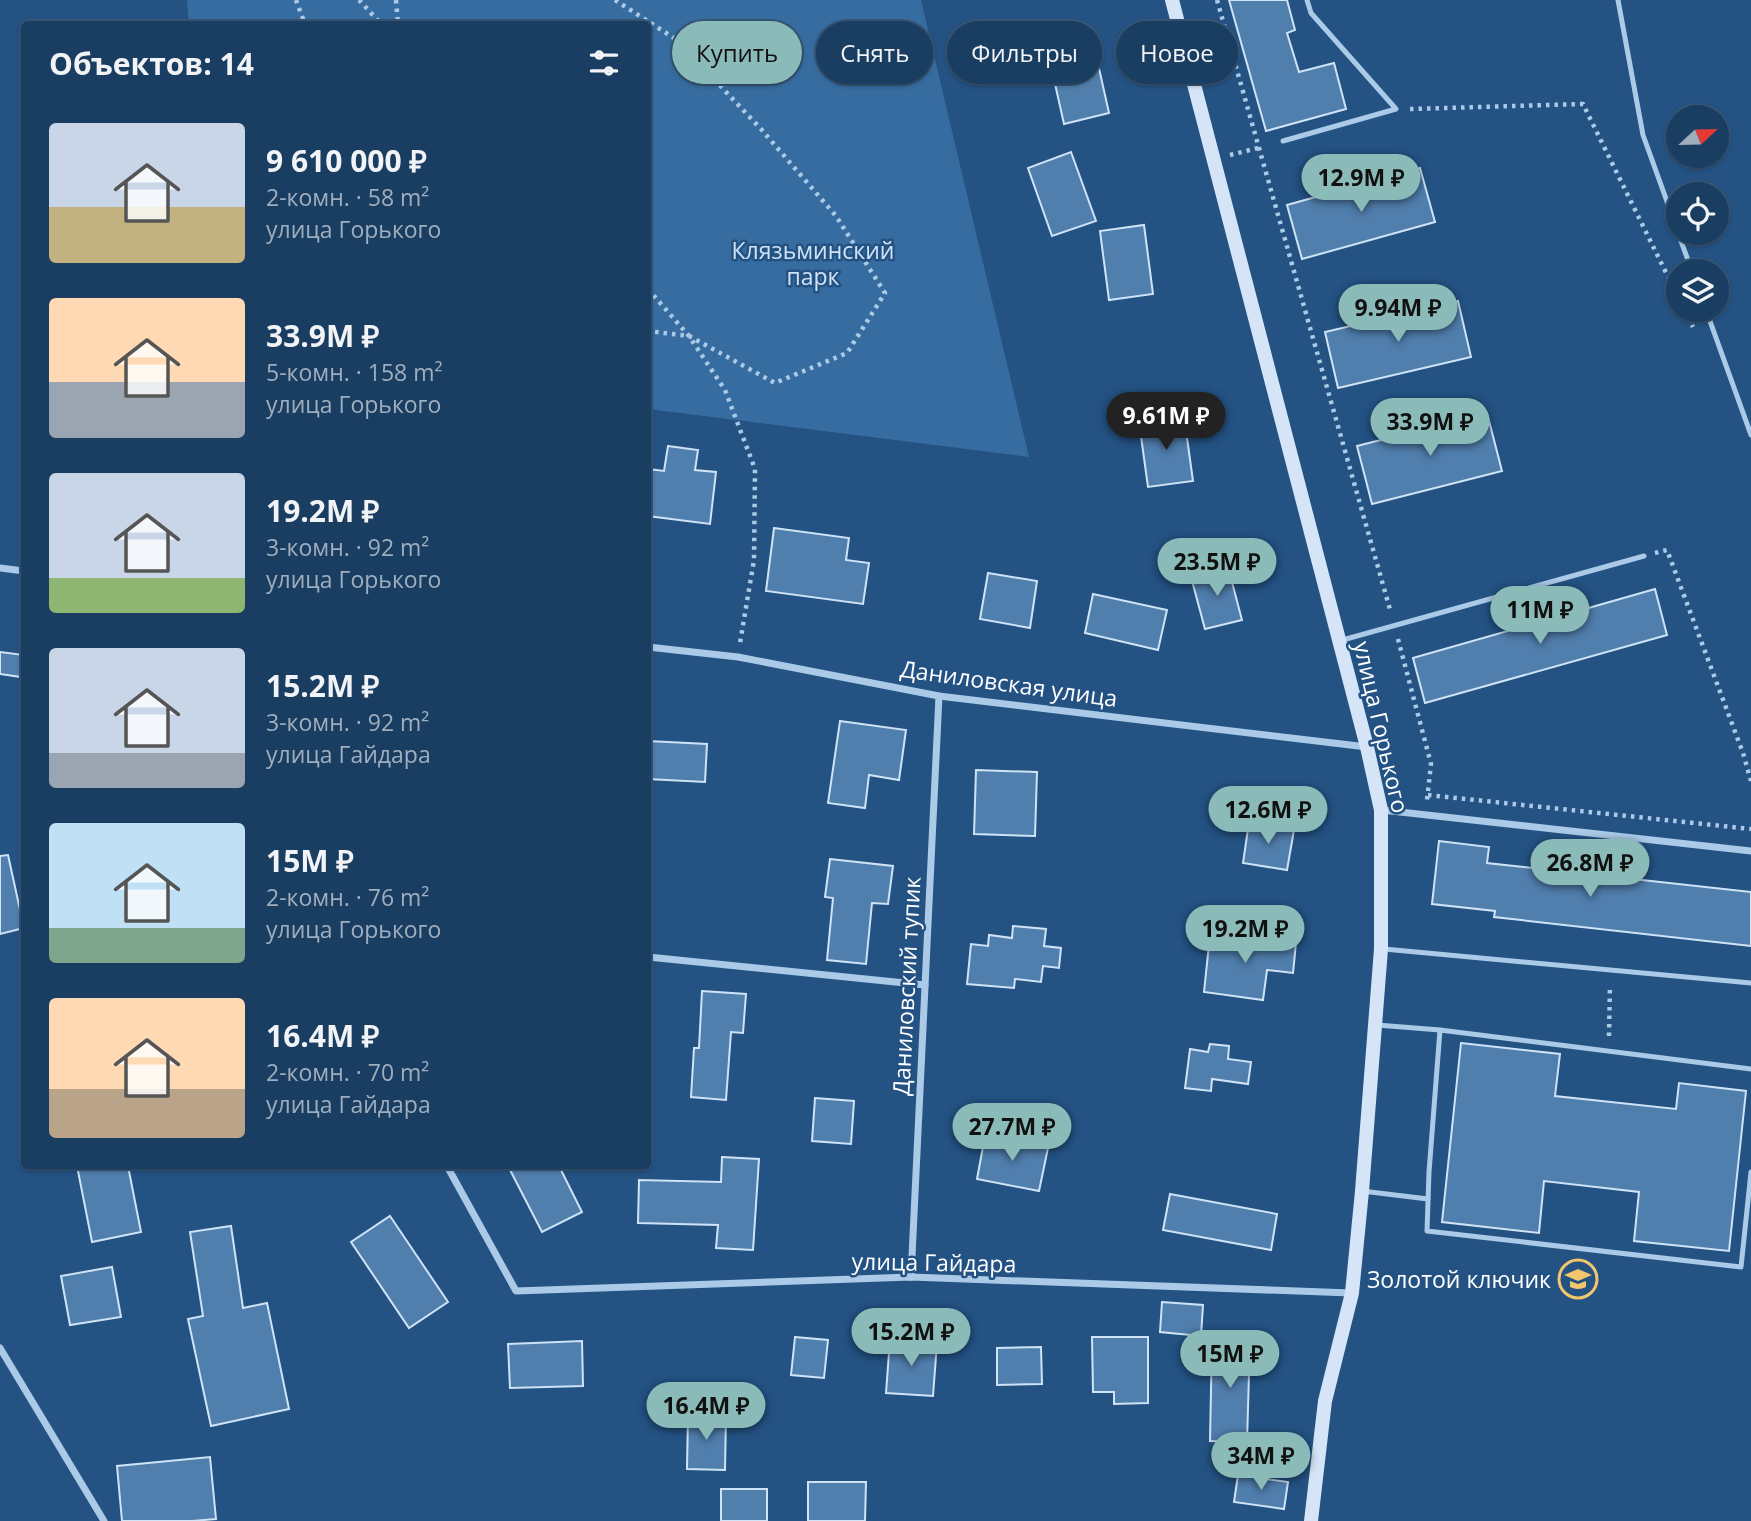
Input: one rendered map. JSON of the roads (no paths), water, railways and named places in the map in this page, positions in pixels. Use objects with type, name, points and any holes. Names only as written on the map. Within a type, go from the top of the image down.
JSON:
[{"type":"street","name":"улица Горького","points":[[1172,0],[1367,747],[1381,810],[1381,949],[1352,1293],[1325,1401],[1311,1521]]},
{"type":"street","points":[[0,568],[21,571]]},
{"type":"street","name":"Даниловская улица","points":[[651,647],[738,657],[939,696],[1367,747]]},
{"type":"street","name":"Даниловский тупик","points":[[911,1278],[939,696]]},
{"type":"street","points":[[1381,810],[1751,851]]},
{"type":"street","points":[[651,957],[925,985]]},
{"type":"street","name":"улица Гайдара","points":[[449,1169],[516,1291],[911,1278],[1352,1293]]},
{"type":"street","points":[[0,1348],[104,1521]]},
{"type":"lane","points":[[1283,141],[1396,109],[1311,13],[1307,0]]},
{"type":"lane","points":[[1618,0],[1643,135],[1666,199]]},
{"type":"lane","points":[[1710,322],[1751,435]]},
{"type":"lane","points":[[1339,640],[1644,556]]},
{"type":"lane","points":[[1381,949],[1751,983]]},
{"type":"lane","points":[[1375,1025],[1440,1030],[1751,1069]]},
{"type":"lane","points":[[1440,1030],[1427,1231],[1741,1267],[1751,1172]]},
{"type":"lane","points":[[1362,1191],[1428,1199]]},
{"type":"place","name":"Золотой ключик","points":[[1578,1279]]},
{"type":"park label","name":"Клязьминский парк","points":[[813,263]]}]
